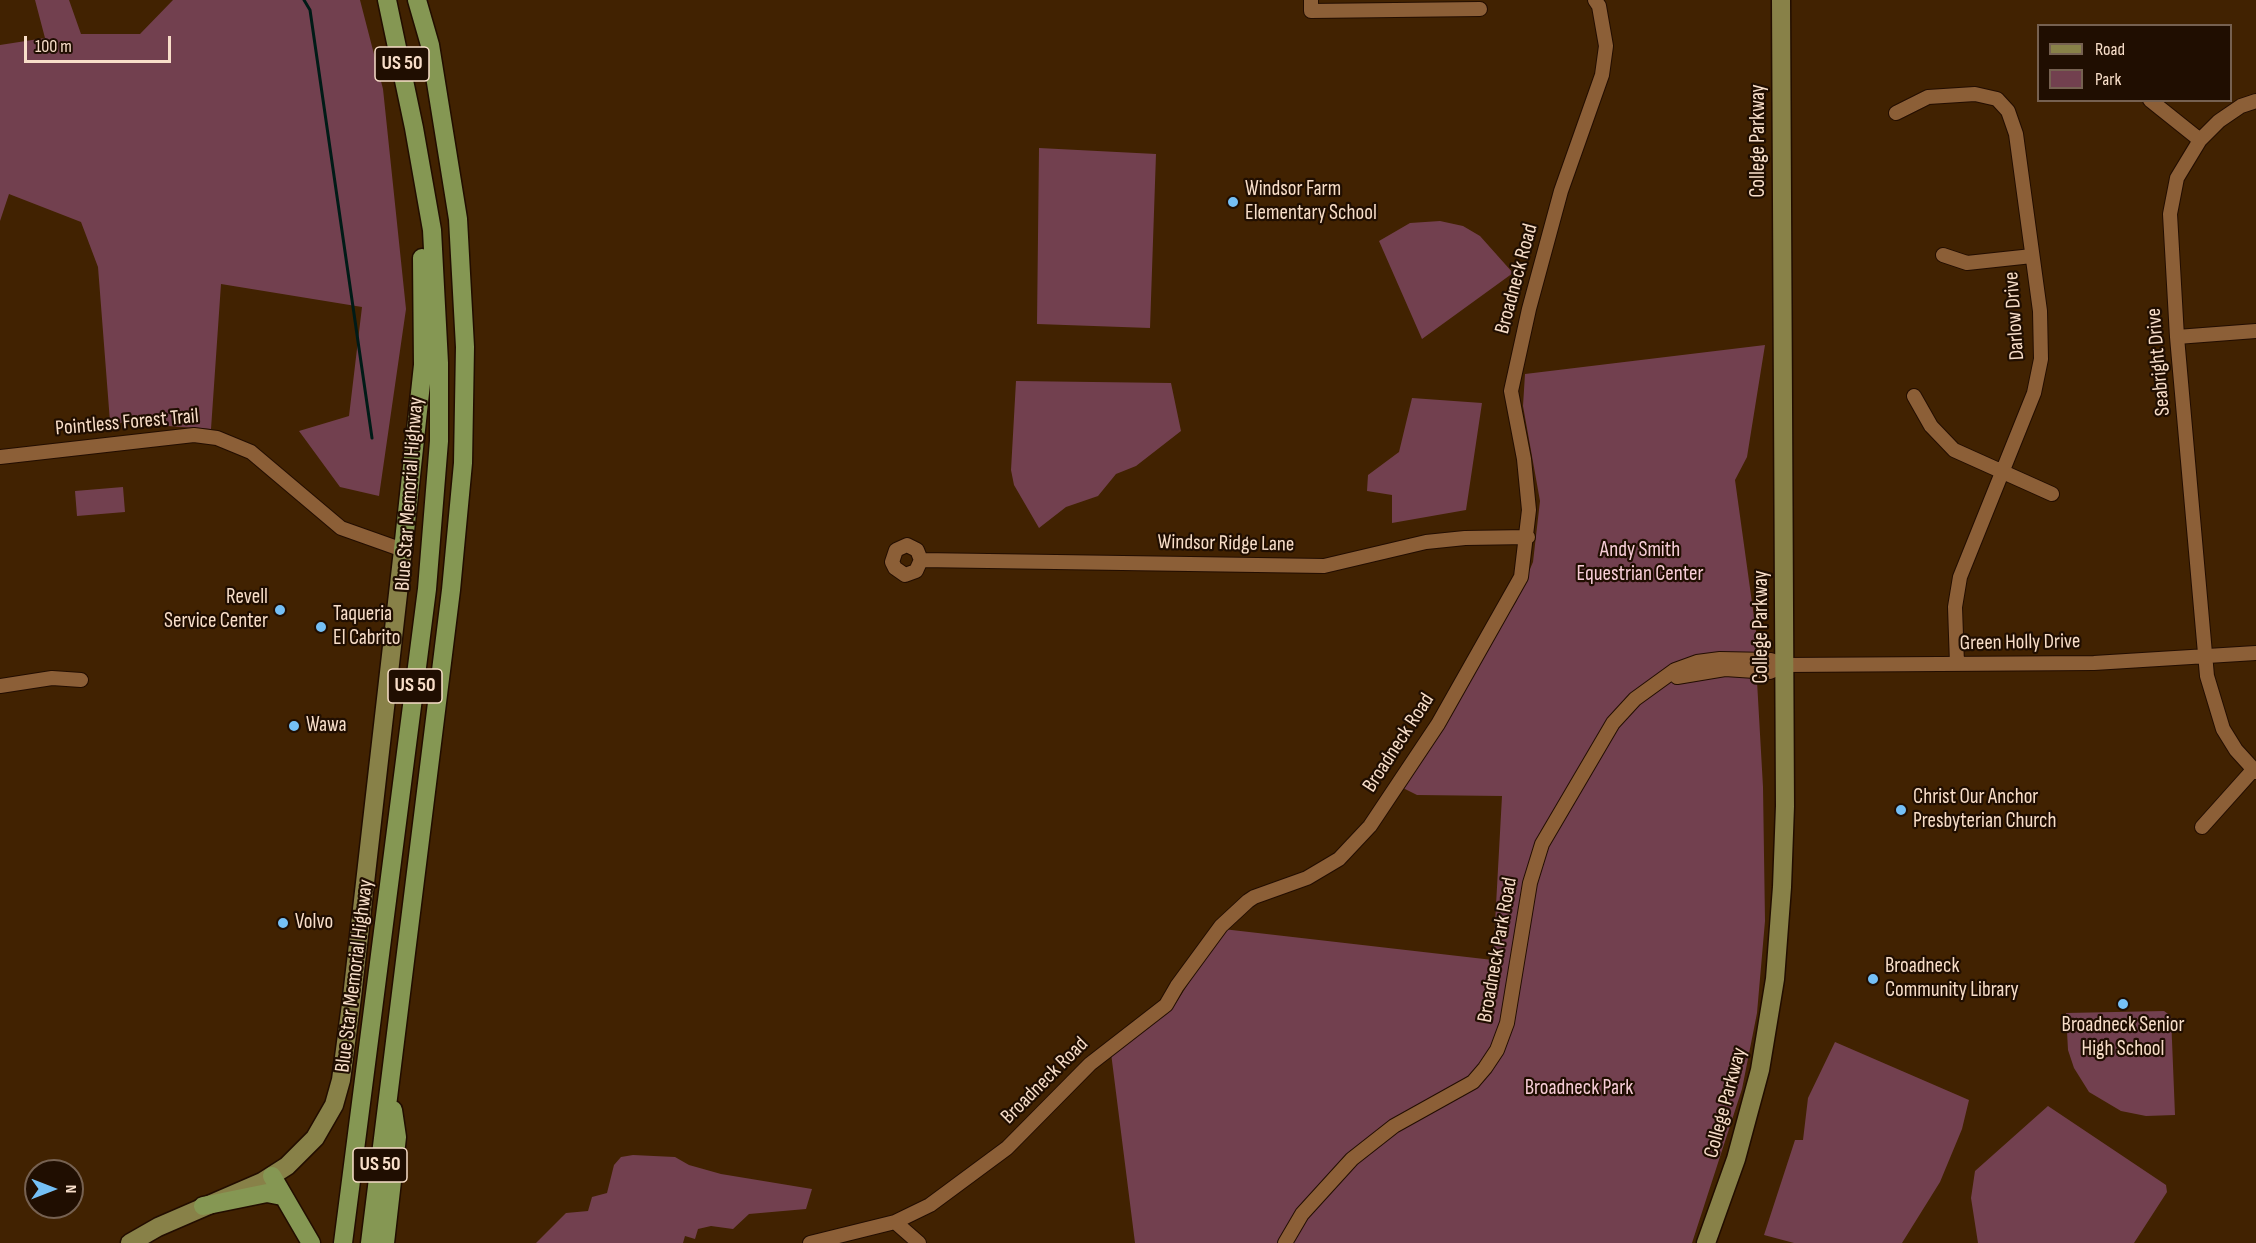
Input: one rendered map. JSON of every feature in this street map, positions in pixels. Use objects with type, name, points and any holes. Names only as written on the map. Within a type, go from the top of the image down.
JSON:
[{"type":"highway","name":"Blue Star Memorial Highway","points":[[344,1243],[435,512],[439,418],[437,291],[432,230],[414,128],[387,0]]},
{"type":"highway","name":"US 50","points":[[370,1243],[451,590],[464,463],[465,347],[458,219],[432,56],[417,0]]},
{"type":"highway","points":[[403,550],[423,365],[423,264],[411,152],[414,128]]},
{"type":"highway","points":[[385,1243],[397,1137],[389,1087]]},
{"type":"highway","points":[[272,1176],[311,1243]]},
{"type":"highway","points":[[203,1206],[267,1193],[282,1196]]},
{"type":"main road","name":"College Parkway","points":[[1706,1243],[1749,1114],[1769,1023],[1775,979],[1785,806],[1780,0]]},
{"type":"main road","points":[[130,1243],[203,1206],[272,1176],[296,1159],[315,1138],[329,1116],[340,1080],[403,550]]},
{"type":"street","points":[[1311,0],[1311,10],[1480,9]]},
{"type":"street","name":"Broadneck Road","points":[[810,1243],[896,1222],[930,1205],[1007,1148],[1090,1064],[1166,1005],[1177,986],[1221,926],[1254,897],[1307,878],[1340,859],[1366,830],[1438,724],[1477,659],[1521,577],[1528,537],[1529,510],[1524,459],[1515,423],[1511,391],[1529,309],[1561,191],[1602,75],[1606,46],[1599,6],[1595,0]]},
{"type":"street","name":"Darlow Drive","points":[[1896,113],[1928,97],[1986,95],[2004,105],[2016,134],[2042,340],[2039,375],[1960,577],[1956,607],[1957,664]]},
{"type":"street","name":"Seabright Drive","points":[[2255,771],[2223,729],[2207,676],[2177,337],[2170,214],[2177,178],[2200,140],[2219,121],[2256,101]]},
{"type":"street","points":[[2152,102],[2200,140]]},
{"type":"street","points":[[1943,255],[1967,263],[2032,256]]},
{"type":"street","points":[[2177,337],[2256,331]]},
{"type":"street","points":[[1914,396],[1942,440],[1968,459],[2052,494]]},
{"type":"street","name":"Pointless Forest Trail","points":[[0,457],[194,435],[217,438],[251,452],[340,528],[403,550]]},
{"type":"street","name":"Windsor Ridge Lane","points":[[921,560],[1324,566],[1375,556],[1426,542],[1466,538],[1528,537]]},
{"type":"street","name":"Green Holly Drive","points":[[1785,665],[2094,663],[2256,653]]},
{"type":"street","name":"Broadneck Park Road","points":[[1285,1243],[1302,1214],[1352,1159],[1394,1126],[1473,1082],[1497,1050],[1507,1023],[1530,883],[1542,844],[1613,723],[1635,699],[1663,680],[1725,669],[1770,672],[1785,665]]},
{"type":"street","points":[[0,686],[52,678],[81,680]]},
{"type":"street","points":[[2202,827],[2255,771]]},
{"type":"street","points":[[896,1222],[919,1243]]},
{"type":"green space","points":[[35,0],[69,0],[81,34],[140,34],[173,0],[360,0],[383,89],[406,309],[379,496],[340,487],[299,431],[349,416],[362,307],[221,284],[211,429],[110,422],[98,267],[81,222],[9,194],[0,221],[0,45],[45,38]]},
{"type":"green space","points":[[1039,148],[1156,154],[1150,328],[1037,324]]},
{"type":"green space","points":[[1440,221],[1463,226],[1480,236],[1513,273],[1422,339],[1379,241],[1410,223]]},
{"type":"green space","name":"Broadneck Park","points":[[1765,345],[1747,457],[1735,480],[1759,653],[1757,681],[1763,787],[1765,921],[1757,1013],[1742,1089],[1692,1243],[1135,1243],[1111,1053],[1176,1003],[1223,929],[1493,960],[1502,796],[1417,795],[1401,787],[1516,602],[1533,562],[1540,501],[1523,406],[1525,374]]},
{"type":"green space","points":[[1016,381],[1171,383],[1181,431],[1136,466],[1116,474],[1098,496],[1066,507],[1039,528],[1014,485],[1011,470]]},
{"type":"green space","points":[[1412,398],[1482,403],[1466,510],[1392,523],[1392,495],[1367,491],[1368,475],[1399,452]]},
{"type":"green space","points":[[123,487],[125,512],[77,516],[75,491]]},
{"type":"green space","points":[[2164,1011],[2171,1016],[2175,1115],[2146,1116],[2121,1111],[2089,1092],[2074,1068],[2068,1050],[2066,1013]]},
{"type":"green space","points":[[1835,1042],[1969,1100],[1962,1129],[1940,1182],[1902,1243],[1794,1243],[1764,1235],[1795,1140],[1803,1140],[1808,1098]]},
{"type":"green space","points":[[2048,1106],[2166,1185],[2167,1192],[2134,1243],[1978,1243],[1971,1198],[1975,1171]]},
{"type":"green space","points":[[633,1155],[675,1157],[689,1165],[721,1174],[812,1189],[806,1209],[749,1214],[733,1229],[711,1226],[698,1229],[695,1239],[685,1236],[683,1243],[536,1243],[566,1213],[588,1211],[592,1197],[607,1193],[614,1165],[621,1157]]},
{"type":"waterway","points":[[304,0],[310,10],[372,438]]},
{"type":"place","name":"Windsor Farm Elementary School","points":[[1233,202]]},
{"type":"place","name":"Revell Service Center","points":[[280,610]]},
{"type":"place","name":"Taqueria El Cabrito","points":[[321,627]]},
{"type":"place","name":"Wawa","points":[[294,726]]},
{"type":"place","name":"Christ Our Anchor Presbyterian Church","points":[[1901,810]]},
{"type":"place","name":"Volvo","points":[[283,923]]},
{"type":"place","name":"Broadneck Community Library","points":[[1873,979]]},
{"type":"place","name":"Broadneck Senior High School","points":[[2123,1004]]},
{"type":"park label","name":"Andy Smith Equestrian Center","points":[[1640,563]]}]
